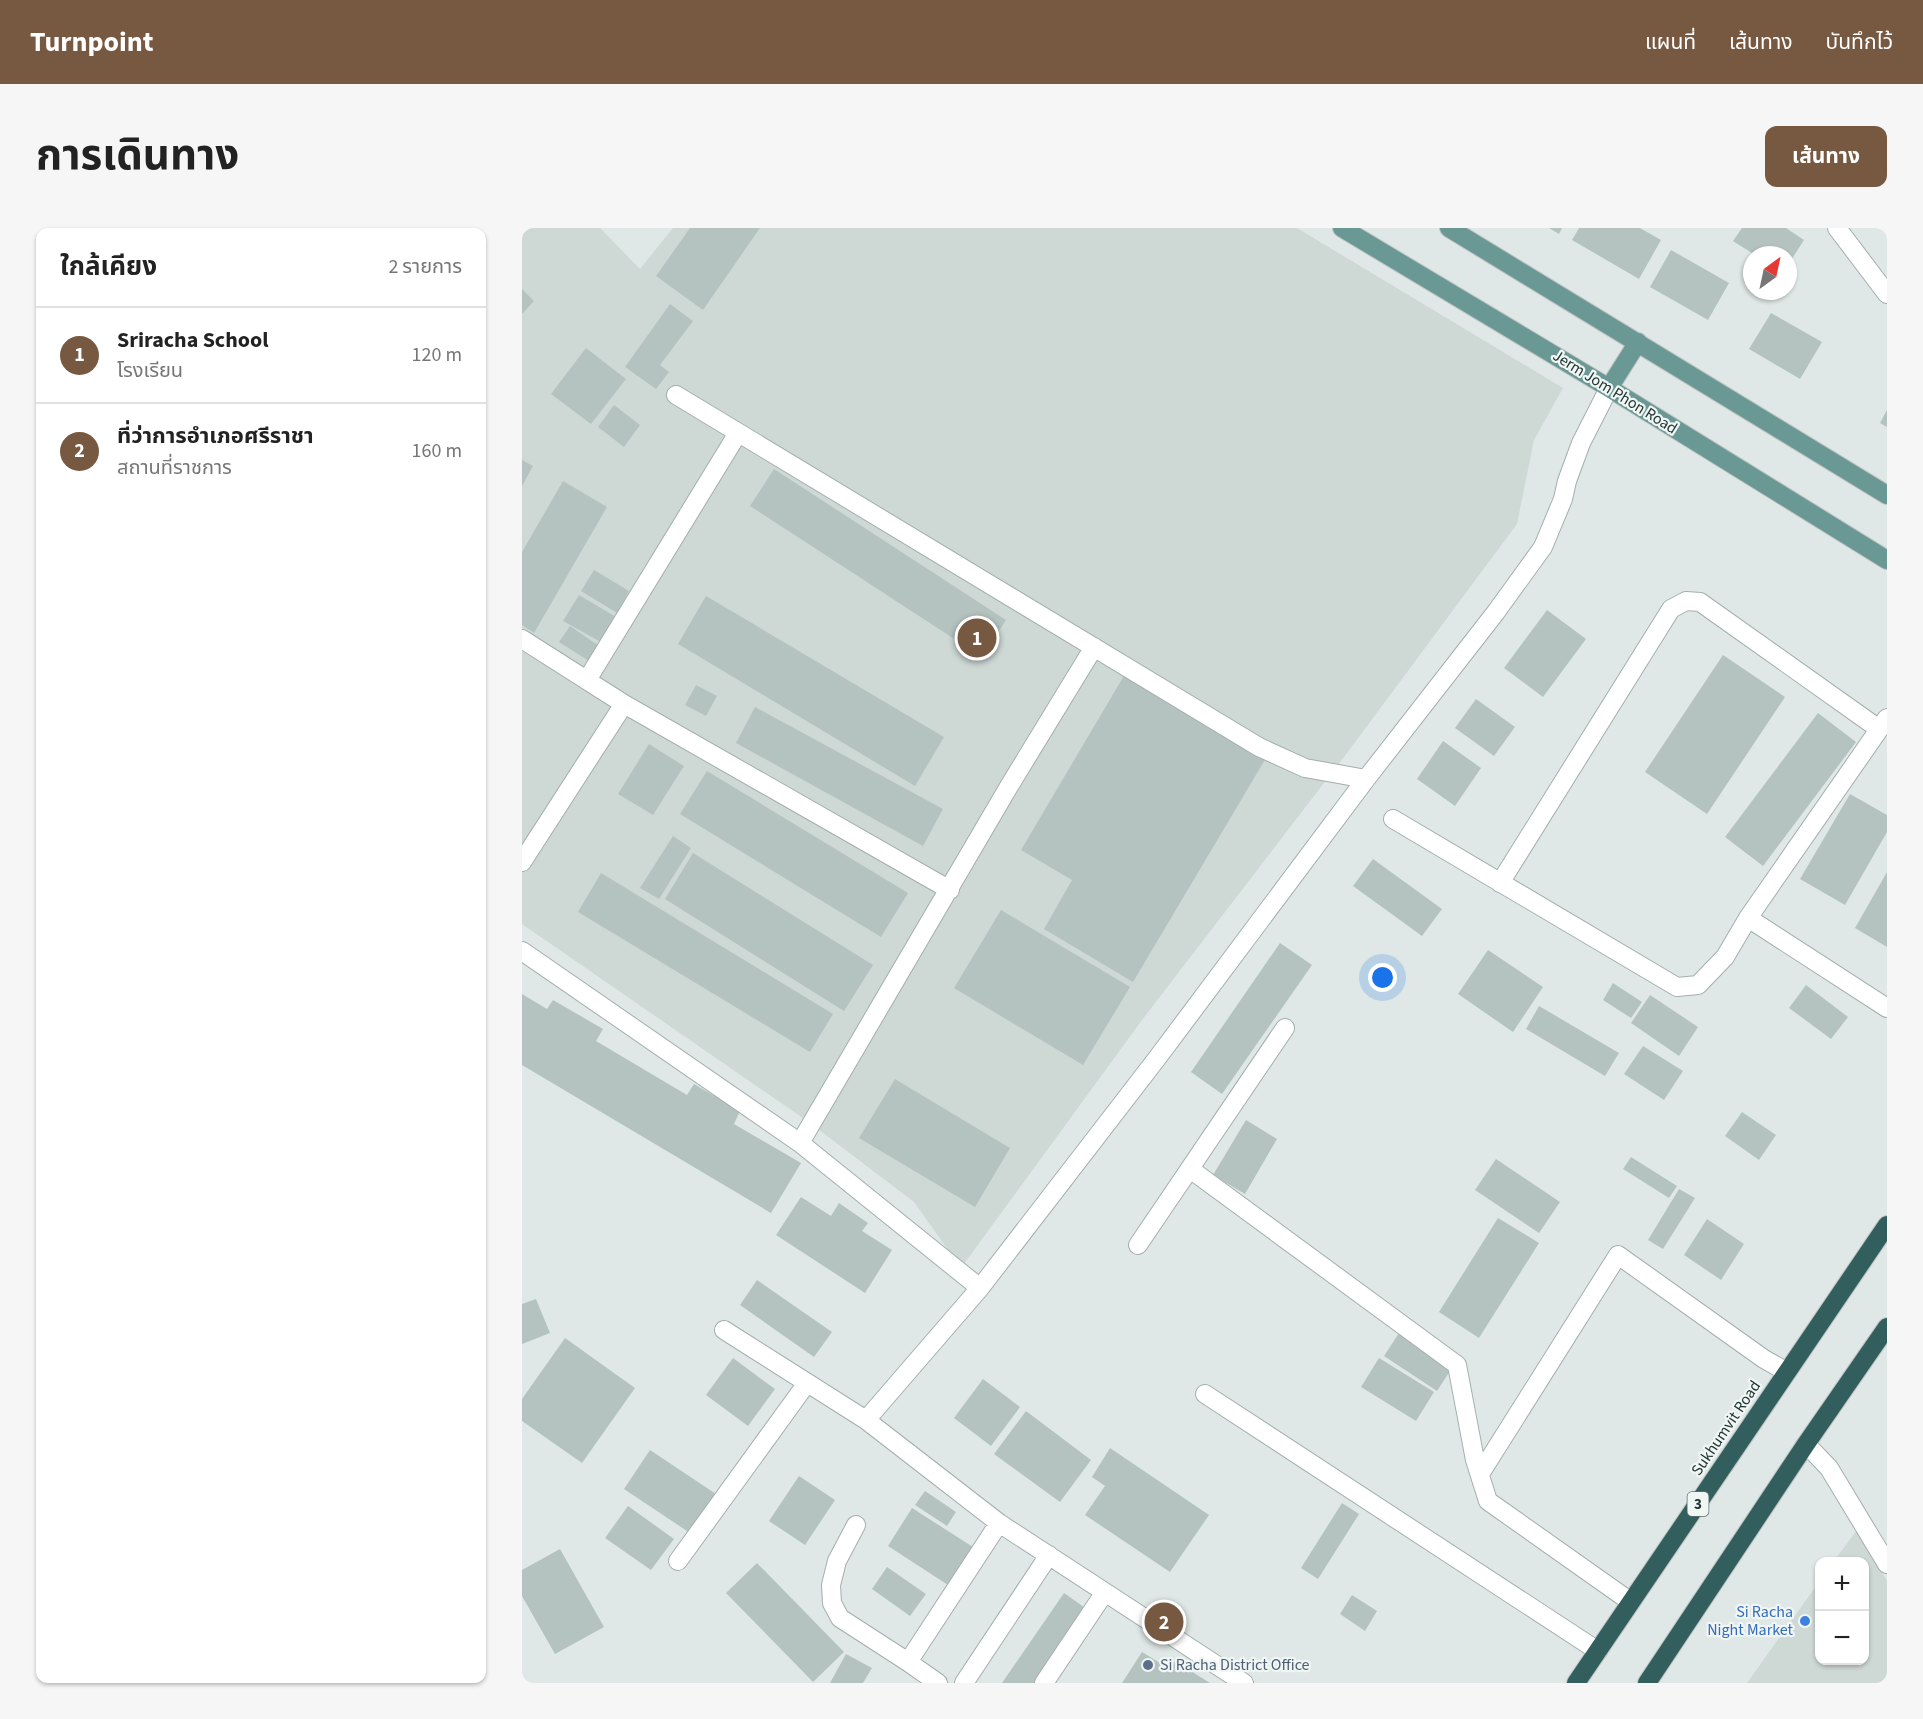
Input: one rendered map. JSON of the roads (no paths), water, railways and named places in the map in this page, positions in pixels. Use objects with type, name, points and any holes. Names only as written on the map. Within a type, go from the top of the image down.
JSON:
[{"type":"highway","name":"Sukhumvit Road","points":[[1576,1683],[1887,1225]]},
{"type":"highway","points":[[1647,1683],[1887,1327]]},
{"type":"main road","name":"Jerm Jom Phon Road","points":[[1342,228],[1610,387],[1887,560]]},
{"type":"main road","points":[[1449,228],[1887,495]]},
{"type":"main road","points":[[1610,387],[1638,342]]},
{"type":"street","points":[[1837,228],[1887,294]]},
{"type":"street","points":[[866,1420],[980,1288],[1166,1047],[1543,547],[1563,499],[1581,443],[1610,387]]},
{"type":"street","points":[[676,395],[1259,747],[1305,768],[1366,779]]},
{"type":"street","points":[[586,680],[738,433]]},
{"type":"street","points":[[1393,819],[1677,987],[1698,985],[1725,957],[1748,918],[1883,724],[1700,602],[1686,601],[1671,609],[1500,882]]},
{"type":"street","points":[[522,639],[624,704],[950,890]]},
{"type":"street","points":[[800,1143],[1008,788],[1094,647]]},
{"type":"street","points":[[522,862],[624,704]]},
{"type":"street","points":[[1748,918],[1887,1008]]},
{"type":"street","points":[[522,951],[800,1143],[980,1288]]},
{"type":"street","points":[[1138,1245],[1285,1028]]},
{"type":"street","points":[[1190,1169],[1457,1365],[1475,1460],[1488,1501],[1631,1602]]},
{"type":"street","points":[[1480,1474],[1618,1255],[1764,1359],[1787,1372]]},
{"type":"street","points":[[724,1330],[866,1420],[999,1523],[1244,1683]]},
{"type":"street","points":[[678,1561],[807,1383]]},
{"type":"street","points":[[1205,1394],[1598,1652]]},
{"type":"street","points":[[1806,1444],[1829,1468],[1887,1564]]},
{"type":"street","points":[[908,1662],[999,1523]]},
{"type":"street","points":[[856,1525],[837,1561],[831,1585],[832,1603],[840,1618],[938,1683]]},
{"type":"street","points":[[964,1683],[1049,1556]]},
{"type":"street","points":[[1044,1683],[1105,1592]]},
{"type":"place","name":"Sriracha School","points":[[977,638]]},
{"type":"place","name":"Si Racha Night Market","points":[[1805,1621]]},
{"type":"place","name":"ที่ว่าการอำเภอศรีราชา","points":[[1164,1622]]},
{"type":"place","name":"Si Racha District Office","points":[[1148,1665]]}]
